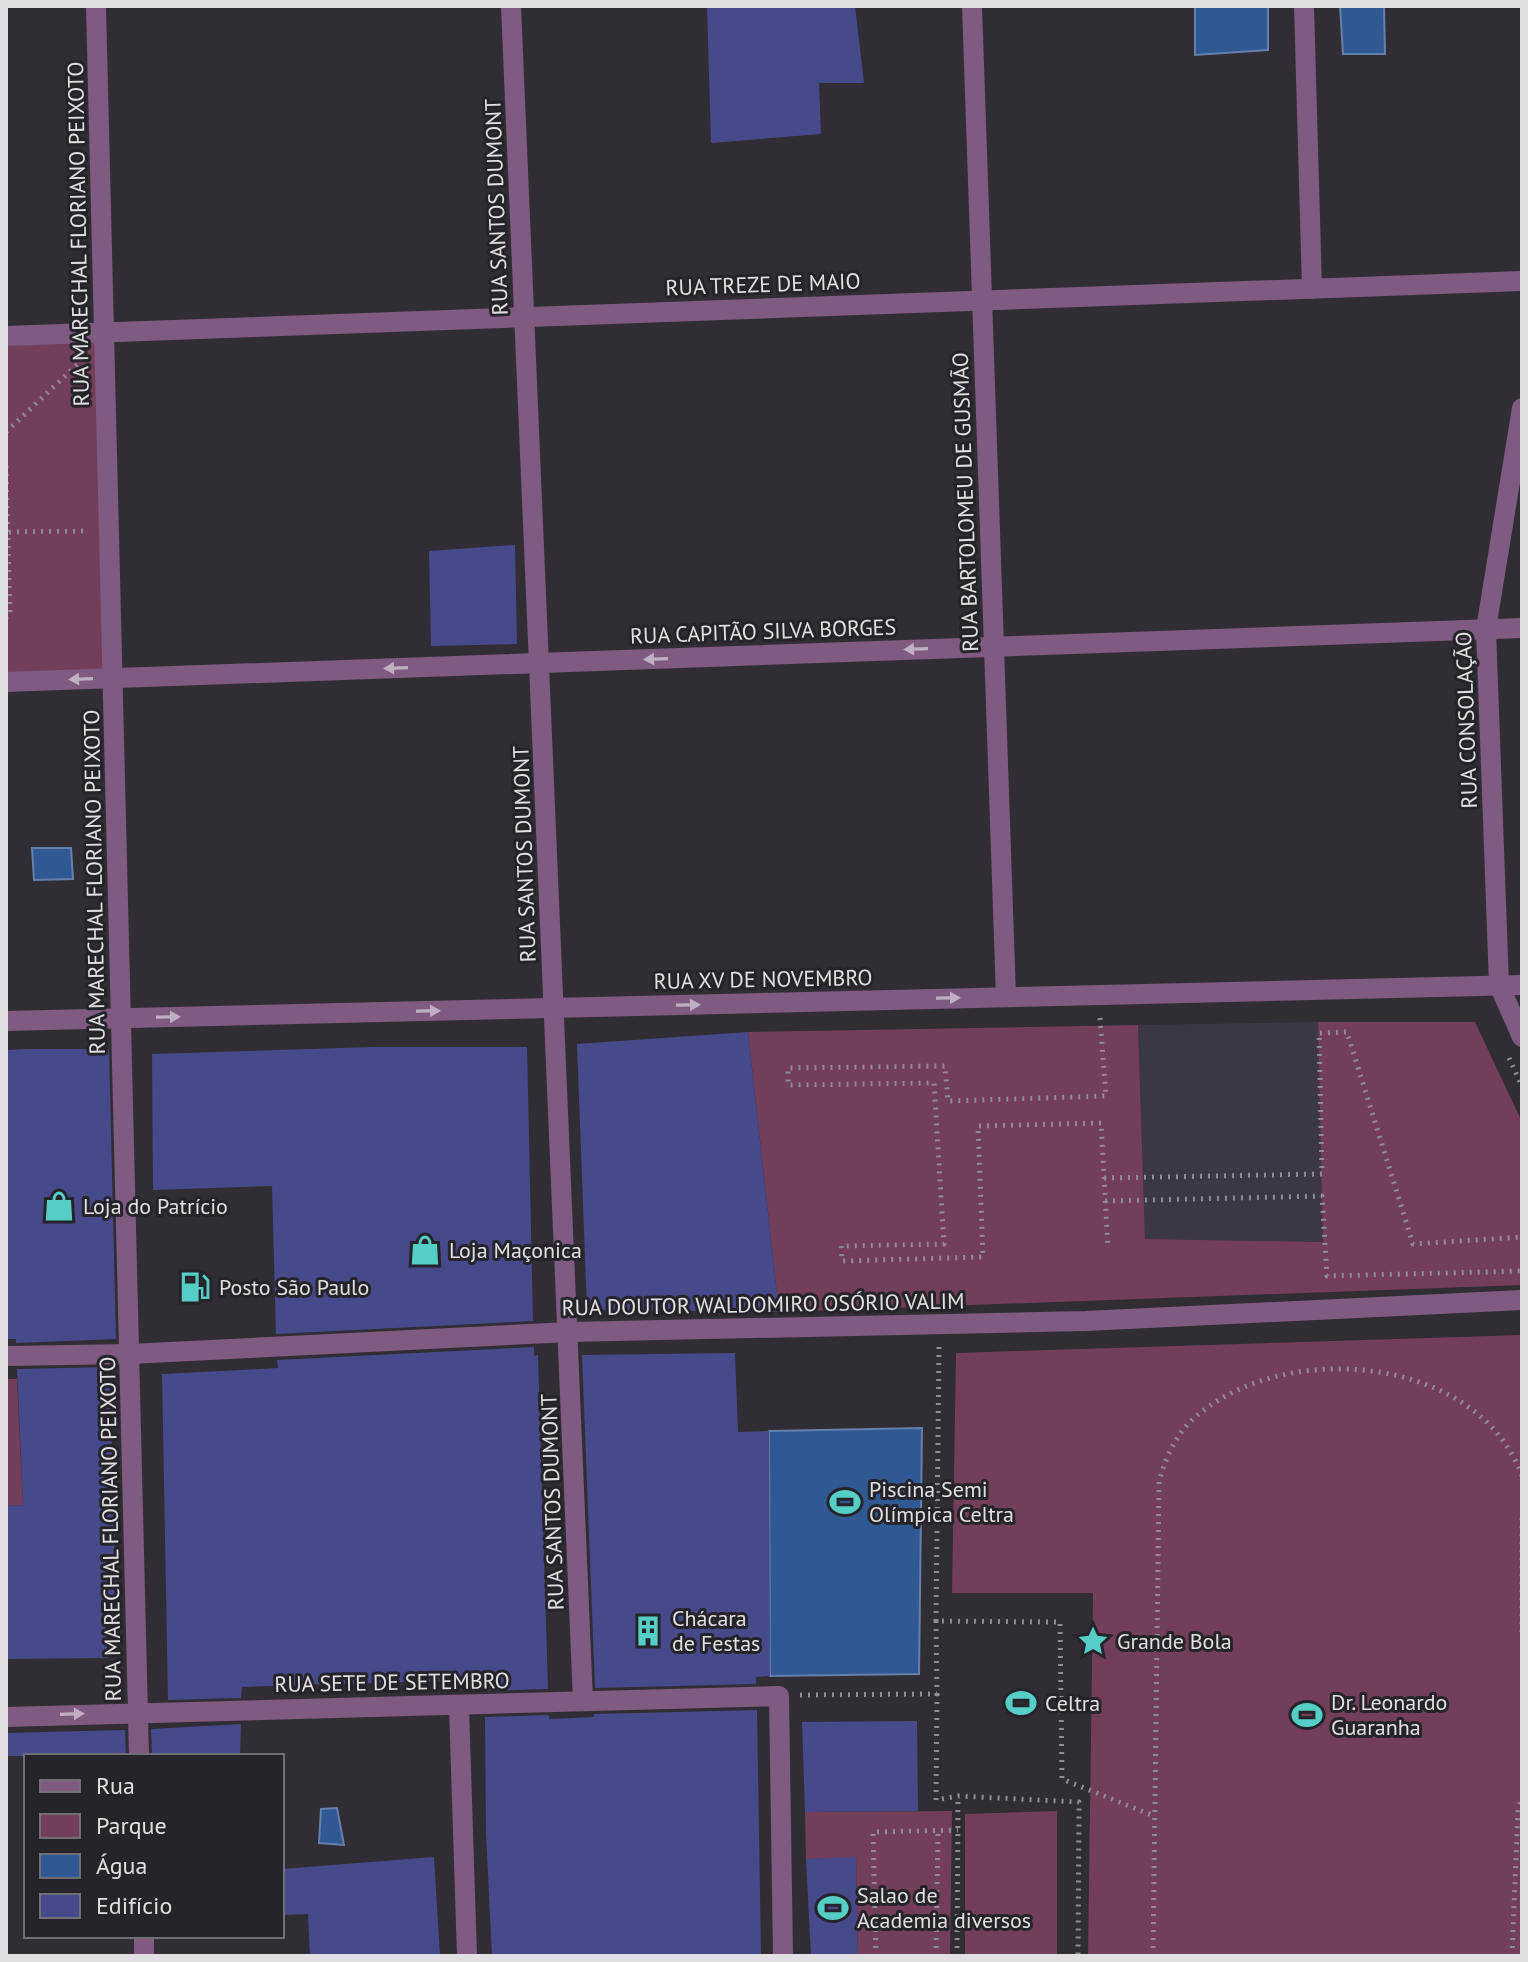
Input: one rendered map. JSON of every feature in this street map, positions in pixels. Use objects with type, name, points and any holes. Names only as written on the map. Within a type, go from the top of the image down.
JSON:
[{"type":"street","name":"RUA MARECHAL FLORIANO PEIXOTO","points":[[96,6],[139,1754]]},
{"type":"street","name":"RUA SANTOS DUMONT","points":[[511,6],[583,1701]]},
{"type":"street","name":"RUA BARTOLOMEU DE GUSMÃO","points":[[972,6],[1006,997]]},
{"type":"street","points":[[1304,6],[1312,289]]},
{"type":"street","name":"RUA TREZE DE MAIO","points":[[6,336],[1522,281]]},
{"type":"street","name":"RUA CONSOLAÇÃO","points":[[1499,985],[1486,629],[1522,408]]},
{"type":"street","name":"RUA CAPITÃO SILVA BORGES","points":[[6,682],[1522,628]]},
{"type":"street","points":[[1499,985],[1522,1037]]},
{"type":"street","name":"RUA XV DE NOVEMBRO","points":[[6,1021],[1522,985]]},
{"type":"street","name":"RUA DOUTOR WALDOMIRO OSÓRIO VALIM","points":[[6,1356],[130,1354],[569,1332],[1086,1321],[1522,1300]]},
{"type":"street","points":[[779,1696],[783,1956]]},
{"type":"street","name":"RUA SETE DE SETEMBRO","points":[[6,1717],[138,1711],[459,1707],[779,1696]]},
{"type":"street","points":[[459,1707],[467,1956]]},
{"type":"path","points":[[69,359],[84,358]]},
{"type":"path","points":[[84,358],[85,374]]},
{"type":"path","points":[[6,432],[84,358]]},
{"type":"path","points":[[6,466],[10,616],[6,617]]},
{"type":"path","points":[[90,515],[91,544]]},
{"type":"path","points":[[9,532],[90,531]]},
{"type":"path","points":[[1100,1014],[1106,1096],[948,1101],[945,1066],[788,1068],[788,1085],[934,1083],[944,1244],[841,1246],[842,1261],[983,1257],[978,1126],[1101,1123],[1108,1248]]},
{"type":"path","points":[[1104,1178],[1322,1174],[1319,1033],[1347,1032],[1413,1244],[1522,1237]]},
{"type":"path","points":[[1105,1201],[1322,1196],[1327,1276],[1522,1271]]},
{"type":"path","points":[[939,1343],[936,1800],[958,1796],[1079,1802],[1078,1956]]},
{"type":"path","points":[[1153,1956],[1159,1482],[1165,1460],[1191,1421],[1213,1403],[1284,1377],[1334,1369],[1381,1370],[1447,1395],[1483,1417],[1504,1439],[1522,1476]]},
{"type":"path","points":[[1522,1518],[1522,1638]]},
{"type":"path","points":[[936,1621],[1060,1622],[1062,1779],[1154,1816]]},
{"type":"path","points":[[779,1696],[937,1694]]},
{"type":"path","points":[[957,1956],[958,1796]]},
{"type":"path","points":[[1512,1956],[1518,1809],[1522,1798]]},
{"type":"path","points":[[936,1956],[938,1830]]},
{"type":"path","points":[[876,1956],[873,1832],[958,1830]]},
{"type":"shaded area","points":[[1318,1022],[1324,1242],[1145,1239],[1138,1025]]},
{"type":"green space","points":[[104,333],[113,678],[6,682],[6,336]]},
{"type":"green space","points":[[1318,1022],[1475,1022],[1522,1122],[1522,1285],[779,1312],[748,1032],[1138,1025],[1145,1239],[1323,1242]]},
{"type":"green space","name":"Dr. Leonardo Guaranha","points":[[1522,1335],[1522,1956],[1088,1956],[1093,1593],[952,1593],[956,1353]]},
{"type":"green space","points":[[6,1379],[17,1379],[23,1505],[6,1506]]},
{"type":"green space","points":[[952,1811],[950,1956],[858,1956],[856,1858],[806,1859],[805,1812]]},
{"type":"green space","points":[[1057,1811],[1057,1956],[965,1956],[965,1814]]},
{"type":"water","points":[[1195,6],[1268,6],[1268,50],[1195,55]]},
{"type":"water","points":[[1340,6],[1384,6],[1385,54],[1343,54]]},
{"type":"water","points":[[32,848],[71,848],[73,879],[34,880]]},
{"type":"water","name":"Piscina Semi Olímpica Celtra","points":[[922,1428],[919,1674],[770,1676],[769,1431]]},
{"type":"water","points":[[337,1808],[344,1845],[319,1843],[321,1809]]},
{"type":"building","points":[[707,6],[855,6],[864,83],[819,83],[821,134],[711,143]]},
{"type":"building","points":[[515,545],[517,644],[431,646],[429,551]]},
{"type":"building","points":[[748,1032],[779,1312],[587,1310],[577,1044]]},
{"type":"building","points":[[373,1047],[527,1047],[533,1321],[276,1334],[272,1186],[153,1190],[152,1054]]},
{"type":"building","points":[[109,1049],[116,1339],[16,1343],[16,1339],[6,1339],[6,1050]]},
{"type":"building","points":[[534,1347],[534,1356],[538,1355],[548,1689],[484,1691],[484,1680],[331,1684],[242,1687],[241,1698],[168,1700],[162,1374],[278,1368],[277,1360]]},
{"type":"building","points":[[735,1353],[738,1432],[769,1431],[770,1676],[756,1677],[756,1684],[595,1688],[582,1355]]},
{"type":"building","points":[[109,1367],[117,1597],[104,1597],[108,1658],[6,1659],[6,1506],[23,1505],[17,1369]]},
{"type":"building","points":[[757,1710],[761,1956],[492,1956],[485,1717],[549,1715],[549,1719],[594,1717],[594,1714]]},
{"type":"building","points":[[917,1721],[918,1811],[805,1812],[802,1722]]},
{"type":"building","points":[[241,1724],[240,1754],[152,1754],[151,1729]]},
{"type":"building","points":[[125,1730],[126,1754],[6,1756],[6,1733]]},
{"type":"building","points":[[434,1857],[440,1956],[310,1956],[308,1914],[284,1915],[284,1869]]},
{"type":"building","name":"Salao de Academia diversos","points":[[856,1857],[858,1956],[811,1956],[806,1859]]},
{"type":"place","name":"Loja do Patrício","points":[[59,1206]]},
{"type":"place","name":"Loja Maçonica","points":[[425,1250]]},
{"type":"place","name":"Posto São Paulo","points":[[195,1287]]},
{"type":"place","name":"Piscina Semi Olímpica Celtra","points":[[845,1502]]},
{"type":"place","name":"Chácara de Festas","points":[[648,1631]]},
{"type":"place","name":"Grande Bola","points":[[1093,1641]]},
{"type":"place","name":"Celtra","points":[[1021,1703]]},
{"type":"place","name":"Dr. Leonardo Guaranha","points":[[1307,1715]]},
{"type":"place","name":"Salao de Academia diversos","points":[[833,1908]]}]
